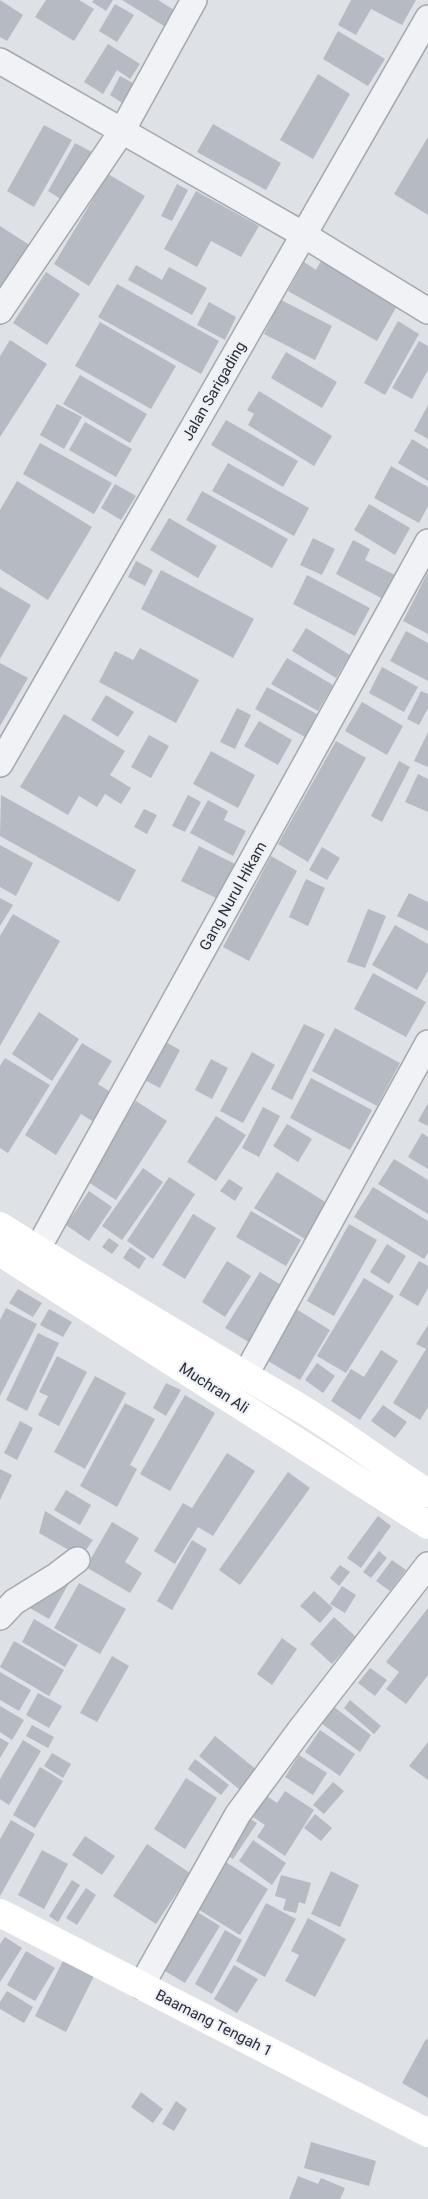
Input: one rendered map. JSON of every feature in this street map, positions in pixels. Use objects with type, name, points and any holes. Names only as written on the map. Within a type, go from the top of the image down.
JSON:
[{"type":"street","points":[[0,311],[122,131],[194,0]]},
{"type":"street","name":"Jalan Sarigading","points":[[0,764],[428,18]]},
{"type":"street","points":[[0,61],[304,235],[428,311]]},
{"type":"street","name":"Gang Nurul Hikam","points":[[38,1250],[428,542]]},
{"type":"street","points":[[245,1376],[428,1044]]},
{"type":"street","name":"Muchran Ali","points":[[0,1226],[353,1441],[427,1490]]},
{"type":"street","name":"Muchran Ali","points":[[0,1252],[428,1524]]},
{"type":"street","points":[[0,1617],[14,1602],[56,1576],[77,1560]]},
{"type":"street","points":[[141,1986],[238,1814],[294,1738],[428,1565]]},
{"type":"street","name":"Baamang Tengah 1","points":[[0,1913],[428,2133]]},
{"type":"building","points":[[0,0],[23,15],[7,41],[0,37]]},
{"type":"building","points":[[46,0],[79,0],[94,9],[74,41],[35,17]]},
{"type":"building","points":[[94,0],[113,0],[106,11],[92,2]]},
{"type":"building","points":[[122,0],[158,0],[174,10],[164,26]]},
{"type":"building","points":[[351,0],[416,0],[402,25],[371,9],[356,35],[338,25]]},
{"type":"building","points":[[115,4],[134,15],[117,42],[99,31]]},
{"type":"building","points":[[338,31],[385,59],[368,86],[323,59]]},
{"type":"building","points":[[108,44],[140,64],[130,79],[117,70],[103,94],[84,82]]},
{"type":"building","points":[[318,74],[350,94],[313,159],[280,140]]},
{"type":"building","points":[[120,76],[135,84],[124,104],[110,95]]},
{"type":"building","points":[[213,124],[281,163],[266,190],[197,152]]},
{"type":"building","points":[[44,125],[72,140],[34,207],[7,191]]},
{"type":"building","points":[[428,137],[428,215],[394,194]]},
{"type":"building","points":[[75,143],[92,152],[64,201],[48,191]]},
{"type":"building","points":[[108,174],[145,196],[89,286],[54,264]]},
{"type":"building","points":[[177,184],[188,190],[172,221],[161,216]]},
{"type":"building","points":[[196,191],[259,226],[241,257],[211,241],[197,267],[164,249]]},
{"type":"building","points":[[0,226],[31,246],[0,296]]},
{"type":"building","points":[[321,261],[398,304],[377,341],[288,291],[304,262],[316,270]]},
{"type":"building","points":[[136,265],[162,280],[169,267],[207,288],[192,315],[128,280]]},
{"type":"building","points":[[46,272],[80,294],[47,345],[13,323]]},
{"type":"building","points":[[117,284],[219,341],[201,374],[98,317]]},
{"type":"building","points":[[281,300],[332,326],[315,360],[264,334]]},
{"type":"building","points":[[209,302],[236,317],[225,340],[197,325]]},
{"type":"building","points":[[398,321],[419,334],[385,395],[364,383]]},
{"type":"building","points":[[100,322],[176,366],[151,409],[75,366]]},
{"type":"building","points":[[10,340],[47,364],[0,437],[0,356]]},
{"type":"building","points":[[419,341],[428,346],[428,370],[412,399],[392,388]]},
{"type":"building","points":[[286,352],[337,382],[322,408],[271,378]]},
{"type":"building","points":[[80,375],[147,414],[130,443],[63,404]]},
{"type":"building","points":[[259,391],[332,436],[314,466],[248,425],[254,414],[247,410]]},
{"type":"building","points":[[57,404],[82,417],[64,449],[40,435]]},
{"type":"building","points":[[428,405],[428,439],[414,431]]},
{"type":"building","points":[[226,420],[298,461],[283,487],[211,445]]},
{"type":"building","points":[[85,422],[132,449],[116,477],[69,450]]},
{"type":"building","points":[[412,439],[428,449],[428,481],[398,463]]},
{"type":"building","points":[[40,443],[112,483],[94,514],[23,474]]},
{"type":"building","points":[[228,463],[309,508],[294,536],[212,491]]},
{"type":"building","points":[[391,466],[428,487],[428,506],[419,523],[374,498]]},
{"type":"building","points":[[17,481],[92,527],[48,600],[0,569],[0,510]]},
{"type":"building","points":[[115,484],[136,496],[121,520],[101,508]]},
{"type":"building","points":[[202,491],[288,539],[272,568],[186,520]]},
{"type":"building","points":[[369,504],[410,528],[395,555],[354,530]]},
{"type":"building","points":[[169,518],[217,546],[198,578],[150,550]]},
{"type":"building","points":[[313,538],[335,549],[322,575],[300,565]]},
{"type":"building","points":[[353,540],[370,549],[365,560],[395,575],[383,599],[336,574]]},
{"type":"building","points":[[136,561],[153,570],[145,586],[128,577]]},
{"type":"building","points":[[161,570],[254,619],[233,658],[141,609]]},
{"type":"building","points":[[428,572],[428,634],[403,621]]},
{"type":"building","points":[[307,575],[370,608],[355,636],[293,604]]},
{"type":"building","points":[[0,587],[31,605],[0,659]]},
{"type":"building","points":[[306,628],[350,655],[336,678],[292,651]]},
{"type":"building","points":[[406,631],[428,643],[428,681],[390,661]]},
{"type":"building","points":[[140,648],[199,680],[176,723],[99,682],[115,651],[133,660]]},
{"type":"building","points":[[287,658],[333,685],[318,711],[271,684]]},
{"type":"building","points":[[0,663],[28,678],[0,726]]},
{"type":"building","points":[[382,667],[418,687],[404,712],[369,693]]},
{"type":"building","points":[[267,687],[317,714],[305,737],[255,709]]},
{"type":"building","points":[[421,691],[428,694],[428,708],[419,725],[407,719]]},
{"type":"building","points":[[106,695],[134,712],[118,737],[91,720]]},
{"type":"building","points":[[362,702],[403,726],[387,755],[345,731]]},
{"type":"building","points":[[237,708],[251,715],[235,749],[220,742]]},
{"type":"building","points":[[64,714],[125,751],[110,775],[131,788],[121,804],[105,794],[97,807],[79,796],[68,815],[20,787]]},
{"type":"building","points":[[259,721],[292,740],[278,765],[244,746]]},
{"type":"building","points":[[428,732],[428,767],[414,761]]},
{"type":"building","points":[[149,735],[169,746],[151,778],[131,767]]},
{"type":"building","points":[[336,741],[366,758],[308,862],[278,844]]},
{"type":"building","points":[[211,751],[255,775],[238,808],[193,784]]},
{"type":"building","points":[[399,761],[410,767],[382,822],[371,816]]},
{"type":"building","points":[[418,774],[428,779],[428,812],[405,802]]},
{"type":"building","points":[[1,795],[136,870],[119,902],[0,836]]},
{"type":"building","points":[[188,795],[201,802],[185,832],[172,826]]},
{"type":"building","points":[[208,800],[228,811],[224,820],[246,831],[233,856],[190,833]]},
{"type":"building","points":[[144,809],[157,815],[147,834],[134,827]]},
{"type":"building","points":[[0,845],[33,863],[16,896],[0,887]]},
{"type":"building","points":[[199,846],[237,865],[220,900],[181,881]]},
{"type":"building","points":[[322,847],[340,858],[327,880],[309,870]]},
{"type":"building","points":[[271,856],[297,871],[249,961],[223,947]]},
{"type":"building","points":[[306,879],[325,888],[308,926],[289,917]]},
{"type":"building","points":[[409,893],[428,902],[428,931],[397,916]]},
{"type":"building","points":[[0,898],[13,905],[0,926]]},
{"type":"building","points":[[368,909],[386,916],[365,968],[347,962]]},
{"type":"building","points":[[13,914],[60,941],[0,1046],[0,936]]},
{"type":"building","points":[[395,925],[428,944],[428,971],[417,990],[372,965]]},
{"type":"building","points":[[373,973],[426,1002],[406,1037],[354,1009]]},
{"type":"building","points":[[39,1012],[79,1039],[52,1081],[12,1054]]},
{"type":"building","points":[[304,1024],[325,1034],[292,1100],[271,1089]]},
{"type":"building","points":[[335,1028],[400,1063],[377,1106],[312,1071]]},
{"type":"building","points":[[160,1039],[180,1050],[160,1088],[139,1077]]},
{"type":"building","points":[[82,1043],[112,1061],[98,1084],[115,1095],[97,1124],[81,1114],[56,1155],[25,1135]]},
{"type":"building","points":[[252,1052],[275,1065],[243,1123],[220,1111]]},
{"type":"building","points":[[5,1058],[50,1085],[8,1153],[0,1148],[0,1066]]},
{"type":"building","points":[[211,1059],[228,1068],[212,1099],[195,1090]]},
{"type":"building","points":[[311,1078],[372,1110],[350,1150],[290,1118]]},
{"type":"building","points":[[136,1101],[167,1121],[116,1200],[85,1180]]},
{"type":"building","points":[[428,1103],[428,1126],[418,1121]]},
{"type":"building","points":[[263,1107],[280,1116],[259,1157],[242,1148]]},
{"type":"building","points":[[216,1116],[246,1135],[216,1181],[187,1162]]},
{"type":"building","points":[[287,1124],[312,1139],[298,1162],[273,1146]]},
{"type":"building","points":[[422,1133],[428,1137],[428,1169],[408,1157]]},
{"type":"building","points":[[394,1159],[428,1180],[428,1214],[378,1184]]},
{"type":"building","points":[[143,1168],[163,1182],[122,1240],[102,1226]]},
{"type":"building","points":[[277,1172],[327,1203],[305,1239],[254,1208]]},
{"type":"building","points":[[169,1177],[195,1194],[153,1259],[127,1241]]},
{"type":"building","points":[[229,1179],[243,1188],[235,1201],[220,1191]]},
{"type":"building","points":[[373,1187],[428,1221],[428,1252],[424,1259],[354,1217]]},
{"type":"building","points":[[89,1191],[112,1207],[89,1241],[66,1225]]},
{"type":"building","points":[[251,1211],[301,1240],[286,1266],[236,1237]]},
{"type":"building","points":[[193,1214],[216,1228],[185,1279],[162,1265]]},
{"type":"building","points":[[349,1224],[377,1240],[334,1316],[307,1301]]},
{"type":"building","points":[[109,1238],[119,1245],[112,1254],[102,1247]]},
{"type":"building","points":[[387,1244],[406,1256],[389,1284],[370,1272]]},
{"type":"building","points":[[130,1247],[146,1258],[139,1269],[123,1258]]},
{"type":"building","points":[[227,1261],[251,1276],[225,1317],[202,1302]]},
{"type":"building","points":[[419,1261],[428,1266],[428,1288],[418,1306],[399,1295]]},
{"type":"building","points":[[260,1272],[286,1288],[252,1344],[225,1328]]},
{"type":"building","points":[[364,1278],[394,1296],[346,1373],[317,1356]]},
{"type":"building","points":[[18,1289],[42,1303],[33,1317],[9,1303]]},
{"type":"building","points":[[293,1307],[330,1330],[300,1380],[263,1358]]},
{"type":"building","points":[[6,1308],[37,1324],[0,1396],[0,1320]]},
{"type":"building","points":[[49,1309],[72,1322],[63,1337],[40,1325]]},
{"type":"building","points":[[428,1325],[428,1407],[420,1420],[393,1403],[426,1349],[416,1344]]},
{"type":"building","points":[[38,1333],[59,1343],[27,1411],[6,1400]]},
{"type":"building","points":[[381,1350],[398,1361],[360,1420],[331,1401],[351,1369],[364,1377]]},
{"type":"building","points":[[57,1356],[87,1372],[59,1426],[38,1415],[48,1396],[39,1392]]},
{"type":"building","points":[[317,1363],[335,1376],[323,1393],[305,1380]]},
{"type":"building","points":[[95,1376],[126,1393],[85,1469],[54,1452]]},
{"type":"building","points":[[166,1383],[181,1390],[166,1416],[153,1408]]},
{"type":"building","points":[[185,1395],[215,1413],[170,1491],[140,1474]]},
{"type":"building","points":[[125,1403],[155,1419],[130,1465],[137,1469],[117,1507],[80,1486]]},
{"type":"building","points":[[383,1405],[407,1422],[395,1438],[371,1421]]},
{"type":"building","points":[[20,1421],[33,1428],[17,1460],[4,1453]]},
{"type":"building","points":[[227,1453],[255,1471],[213,1536],[198,1527],[175,1564],[154,1551],[183,1503],[192,1508]]},
{"type":"building","points":[[0,1469],[12,1475],[0,1500]]},
{"type":"building","points":[[288,1472],[310,1488],[240,1585],[219,1570]]},
{"type":"building","points":[[66,1490],[91,1505],[80,1525],[54,1510]]},
{"type":"building","points":[[45,1511],[93,1540],[81,1557],[39,1533]]},
{"type":"building","points":[[378,1516],[391,1526],[361,1568],[347,1558]]},
{"type":"building","points":[[112,1522],[139,1538],[125,1562],[142,1573],[130,1593],[86,1567]]},
{"type":"building","points":[[192,1540],[207,1549],[172,1610],[157,1601]]},
{"type":"building","points":[[379,1551],[387,1558],[371,1578],[363,1572]]},
{"type":"building","points":[[392,1560],[406,1570],[390,1591],[376,1581]]},
{"type":"building","points":[[340,1565],[350,1572],[339,1586],[330,1578]]},
{"type":"building","points":[[55,1583],[69,1583],[49,1619],[28,1607]]},
{"type":"building","points":[[79,1583],[126,1609],[100,1654],[54,1628]]},
{"type":"building","points":[[342,1586],[356,1595],[345,1613],[330,1604]]},
{"type":"building","points":[[314,1591],[333,1608],[320,1623],[300,1606]]},
{"type":"building","points":[[428,1608],[428,1675],[406,1704],[386,1689],[399,1672],[386,1662]]},
{"type":"building","points":[[334,1617],[356,1637],[332,1664],[310,1644]]},
{"type":"building","points":[[34,1619],[78,1645],[65,1667],[22,1642]]},
{"type":"building","points":[[282,1638],[297,1649],[272,1685],[257,1674]]},
{"type":"building","points":[[14,1641],[64,1670],[49,1696],[0,1667]]},
{"type":"building","points":[[112,1656],[129,1666],[97,1722],[80,1713]]},
{"type":"building","points":[[370,1668],[387,1680],[375,1696],[358,1683]]},
{"type":"building","points":[[0,1672],[31,1690],[19,1711],[0,1700]]},
{"type":"building","points":[[38,1693],[62,1706],[49,1728],[26,1715]]},
{"type":"building","points":[[350,1700],[381,1726],[374,1734],[344,1708]]},
{"type":"building","points":[[0,1706],[24,1720],[12,1740],[0,1732]]},
{"type":"building","points":[[334,1707],[371,1735],[360,1752],[321,1723]]},
{"type":"building","points":[[32,1725],[54,1737],[48,1748],[26,1736]]},
{"type":"building","points":[[320,1730],[355,1754],[340,1776],[305,1752]]},
{"type":"building","points":[[215,1736],[257,1770],[240,1790],[199,1756]]},
{"type":"building","points":[[0,1738],[9,1743],[0,1758]]},
{"type":"building","points":[[23,1740],[41,1751],[9,1805],[0,1799],[0,1779]]},
{"type":"building","points":[[428,1742],[428,1780],[409,1766]]},
{"type":"building","points":[[52,1753],[71,1764],[63,1778],[44,1766]]},
{"type":"building","points":[[299,1755],[327,1773],[313,1795],[285,1777]]},
{"type":"building","points":[[195,1759],[229,1785],[221,1795],[188,1769]]},
{"type":"building","points":[[40,1767],[63,1781],[35,1828],[13,1815]]},
{"type":"building","points":[[186,1778],[217,1798],[185,1849],[154,1829]]},
{"type":"building","points":[[333,1782],[344,1791],[324,1814],[313,1805]]},
{"type":"building","points":[[285,1791],[314,1810],[285,1856],[257,1837],[265,1825],[253,1817],[267,1796],[277,1803]]},
{"type":"building","points":[[315,1814],[332,1828],[321,1841],[304,1828]]},
{"type":"building","points":[[249,1818],[257,1823],[233,1859],[226,1854]]},
{"type":"building","points":[[11,1820],[35,1834],[0,1896],[0,1839]]},
{"type":"building","points":[[85,1836],[115,1856],[102,1875],[72,1855]]},
{"type":"building","points":[[253,1840],[286,1863],[272,1885],[239,1861]]},
{"type":"building","points":[[147,1844],[190,1873],[156,1924],[113,1896]]},
{"type":"building","points":[[42,1850],[68,1864],[44,1909],[18,1895]]},
{"type":"building","points":[[221,1859],[268,1889],[240,1935],[196,1908]]},
{"type":"building","points":[[331,1871],[359,1885],[340,1927],[311,1914]]},
{"type":"building","points":[[281,1875],[311,1883],[305,1904],[299,1902],[296,1913],[283,1910],[286,1899],[275,1896]]},
{"type":"building","points":[[72,1880],[80,1885],[58,1922],[49,1916]]},
{"type":"building","points":[[86,1888],[96,1895],[77,1925],[66,1918]]},
{"type":"building","points":[[266,1903],[296,1919],[265,1977],[236,1961]]},
{"type":"building","points":[[194,1910],[220,1926],[185,1983],[160,1968]]},
{"type":"building","points":[[308,1918],[346,1939],[315,1997],[285,1981],[299,1955],[291,1951]]},
{"type":"building","points":[[225,1930],[242,1940],[212,1994],[195,1984]]},
{"type":"building","points":[[5,1937],[22,1948],[0,1982],[0,1944]]},
{"type":"building","points":[[26,1951],[55,1968],[35,2001],[7,1985]]},
{"type":"building","points":[[66,1955],[97,1970],[66,2032],[35,2016]]},
{"type":"building","points":[[234,1965],[258,1979],[237,2013],[214,1999]]},
{"type":"building","points":[[7,1991],[33,2007],[24,2023],[0,2009],[0,2002]]},
{"type":"building","points":[[426,2039],[428,2040],[428,2098],[402,2083]]},
{"type":"building","points":[[141,2092],[163,2109],[153,2123],[131,2107]]},
{"type":"building","points":[[176,2101],[187,2109],[174,2131],[162,2124]]},
{"type":"building","points":[[311,2142],[376,2161],[369,2186],[304,2168]]},
{"type":"building","points":[[298,2176],[318,2184],[321,2178],[345,2188],[340,2199],[289,2199]]}]
